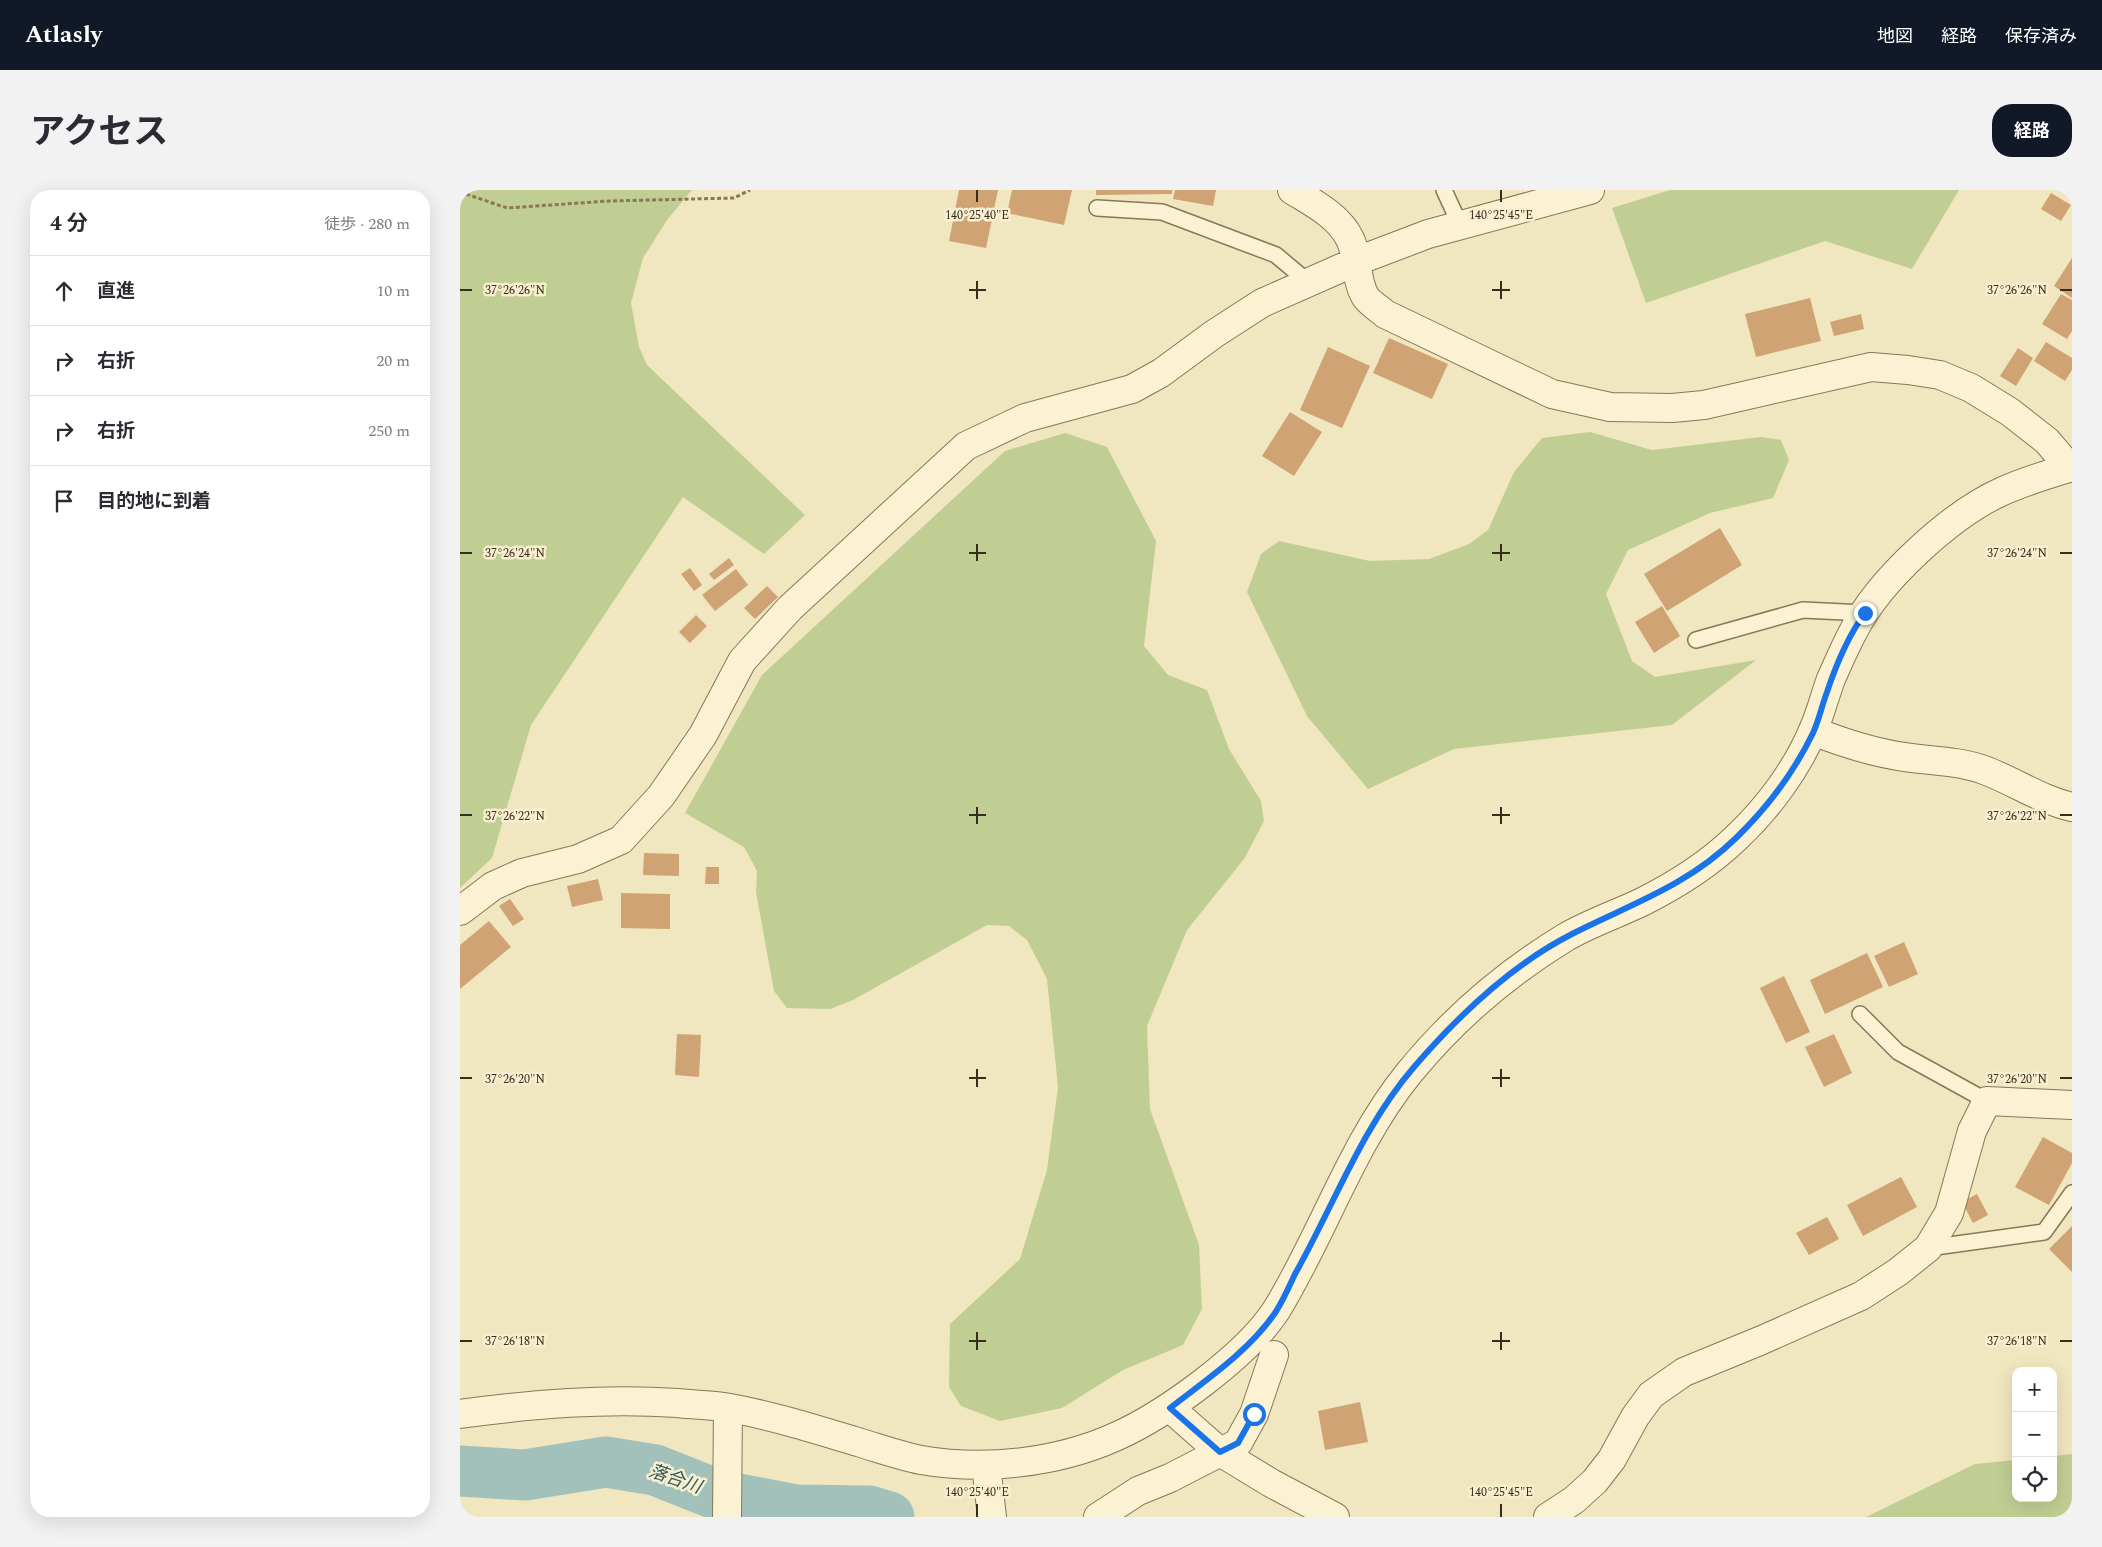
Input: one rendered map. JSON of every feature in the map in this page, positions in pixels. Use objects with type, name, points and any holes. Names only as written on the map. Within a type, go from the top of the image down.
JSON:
[{"type":"street","points":[[460,1414],[532,1404],[583,1401],[628,1400],[728,1408],[805,1427],[916,1459],[945,1463],[986,1464],[1044,1459],[1084,1449],[1116,1437],[1170,1408],[1249,1342],[1274,1314],[1310,1248],[1365,1136],[1386,1103],[1442,1034],[1524,964],[1570,935],[1641,902],[1709,863],[1760,814],[1787,778],[1813,732],[1832,677],[1856,626],[1883,588],[1905,564],[1964,514],[2000,492],[2071,467],[2047,441],[2010,412],[1971,388],[1940,375],[1908,370],[1871,367],[1714,403],[1672,408],[1610,407],[1552,394],[1385,314],[1366,297],[1361,287],[1357,261],[1350,239],[1331,215],[1292,190]]},
{"type":"street","points":[[460,911],[493,886],[515,876],[578,859],[621,840],[661,796],[703,735],[742,662],[790,608],[966,446],[1025,418],[1132,389],[1161,374],[1214,334],[1262,302],[1357,261],[1428,234],[1590,190]]},
{"type":"street","points":[[1813,732],[1869,750],[1984,770],[2051,802],[2072,807]]},
{"type":"street","points":[[1548,1517],[1574,1500],[1595,1481],[1612,1459],[1635,1417],[1651,1396],[1684,1372],[1762,1340],[1860,1296],[1898,1272],[1928,1248],[1949,1213],[1972,1131],[1987,1101],[2072,1105]]},
{"type":"street","points":[[1098,1517],[1138,1491],[1170,1478],[1238,1443],[1254,1414],[1274,1355]]},
{"type":"street","points":[[727,1517],[728,1408]]},
{"type":"street","points":[[1170,1408],[1220,1452],[1271,1483],[1335,1517]]},
{"type":"street","points":[[986,1464],[992,1517]]},
{"type":"lane","points":[[1444,190],[1460,226]]},
{"type":"lane","points":[[1097,208],[1162,212],[1276,255],[1308,282]]},
{"type":"lane","points":[[1696,640],[1803,610],[1865,613]]},
{"type":"lane","points":[[1860,1014],[1898,1052],[1987,1101]]},
{"type":"lane","points":[[1928,1248],[2044,1232],[2072,1193]]},
{"type":"path","points":[[460,192],[507,208],[609,201],[734,198],[750,190]]},
{"type":"green space","points":[[460,190],[692,190],[667,220],[643,258],[631,303],[639,347],[647,365],[805,515],[764,554],[683,497],[531,725],[492,858],[460,888]]},
{"type":"green space","points":[[1670,190],[1959,190],[1912,269],[1825,241],[1646,303],[1612,208]]},
{"type":"green space","points":[[1590,432],[1652,450],[1761,437],[1781,440],[1789,460],[1773,498],[1710,513],[1628,550],[1606,594],[1632,661],[1655,677],[1756,660],[1672,725],[1454,749],[1368,789],[1307,716],[1247,592],[1261,554],[1279,541],[1370,561],[1429,559],[1469,544],[1488,530],[1514,472],[1542,438]]},
{"type":"green space","points":[[1065,433],[1107,447],[1156,541],[1144,646],[1168,675],[1207,690],[1229,749],[1261,801],[1264,821],[1244,859],[1187,930],[1147,1026],[1150,1109],[1199,1245],[1202,1309],[1183,1345],[1123,1370],[1062,1408],[1000,1421],[961,1406],[949,1387],[950,1324],[1020,1259],[1047,1170],[1058,1087],[1047,979],[1027,940],[1009,926],[987,925],[853,1000],[830,1009],[787,1008],[774,991],[756,892],[757,871],[744,847],[685,813],[762,675],[1005,451]]},
{"type":"green space","points":[[2072,1454],[2072,1517],[1866,1517],[1975,1464],[2012,1460],[2012,1502],[2057,1502],[2057,1456]]},
{"type":"building","points":[[959,190],[998,190],[986,248],[949,241]]},
{"type":"building","points":[[1012,190],[1072,190],[1064,225],[1007,213]]},
{"type":"building","points":[[1096,190],[1172,190],[1172,194],[1096,195]]},
{"type":"building","points":[[1175,190],[1216,190],[1213,206],[1173,199]]},
{"type":"building","points":[[2051,193],[2071,205],[2061,221],[2041,209]]},
{"type":"building","points":[[2072,258],[2072,298],[2054,286]]},
{"type":"building","points":[[2061,294],[2072,300],[2072,331],[2067,339],[2042,324]]},
{"type":"building","points":[[1810,298],[1821,341],[1756,357],[1745,314]]},
{"type":"building","points":[[1861,314],[1864,329],[1834,336],[1830,322]]},
{"type":"building","points":[[1389,338],[1448,364],[1432,399],[1373,373]]},
{"type":"building","points":[[2046,342],[2072,358],[2072,370],[2065,381],[2034,361]]},
{"type":"building","points":[[1328,347],[1370,366],[1342,428],[1300,410]]},
{"type":"building","points":[[2018,348],[2033,358],[2016,386],[2000,376]]},
{"type":"building","points":[[1290,412],[1322,432],[1294,476],[1262,456]]},
{"type":"building","points":[[1720,528],[1742,565],[1667,611],[1644,574]]},
{"type":"building","points":[[729,558],[734,565],[714,580],[709,574]]},
{"type":"building","points":[[690,568],[702,585],[694,591],[681,574]]},
{"type":"building","points":[[736,569],[748,585],[715,611],[702,595]]},
{"type":"building","points":[[767,586],[778,597],[755,619],[744,608]]},
{"type":"building","points":[[1662,606],[1680,636],[1654,653],[1635,622]]},
{"type":"building","points":[[696,615],[707,626],[690,643],[679,632]]},
{"type":"building","points":[[644,853],[679,854],[679,876],[643,875]]},
{"type":"building","points":[[706,867],[719,867],[719,884],[705,884]]},
{"type":"building","points":[[598,879],[603,900],[572,907],[567,886]]},
{"type":"building","points":[[621,893],[670,894],[670,929],[621,928]]},
{"type":"building","points":[[510,899],[524,919],[513,926],[499,906]]},
{"type":"building","points":[[489,921],[511,947],[460,989],[460,945]]},
{"type":"building","points":[[1904,942],[1918,974],[1889,987],[1874,956]]},
{"type":"building","points":[[1867,953],[1883,987],[1825,1014],[1810,980]]},
{"type":"building","points":[[1784,976],[1810,1032],[1786,1043],[1760,988]]},
{"type":"building","points":[[677,1034],[701,1035],[699,1077],[675,1075]]},
{"type":"building","points":[[1834,1034],[1852,1073],[1824,1087],[1805,1047]]},
{"type":"building","points":[[2043,1137],[2072,1153],[2072,1163],[2049,1205],[2015,1187]]},
{"type":"building","points":[[1901,1177],[1917,1207],[1863,1236],[1847,1205]]},
{"type":"building","points":[[1977,1194],[1988,1215],[1973,1223],[1962,1202]]},
{"type":"building","points":[[1827,1217],[1839,1239],[1809,1255],[1796,1233]]},
{"type":"building","points":[[2072,1226],[2072,1272],[2049,1249]]},
{"type":"building","points":[[1360,1402],[1368,1442],[1325,1450],[1318,1411]]},
{"type":"waterway","name":"落合川","points":[[460,1471],[525,1475],[606,1462],[655,1470],[718,1495],[796,1510],[869,1511],[889,1517]]},
{"type":"route","points":[[1254,1414],[1238,1443],[1220,1452],[1170,1408],[1223,1366],[1249,1342],[1274,1314],[1310,1248],[1365,1136],[1386,1103],[1442,1034],[1524,964],[1570,935],[1678,883],[1709,863],[1760,814],[1787,778],[1813,732],[1832,677],[1856,626],[1865,613]]}]
